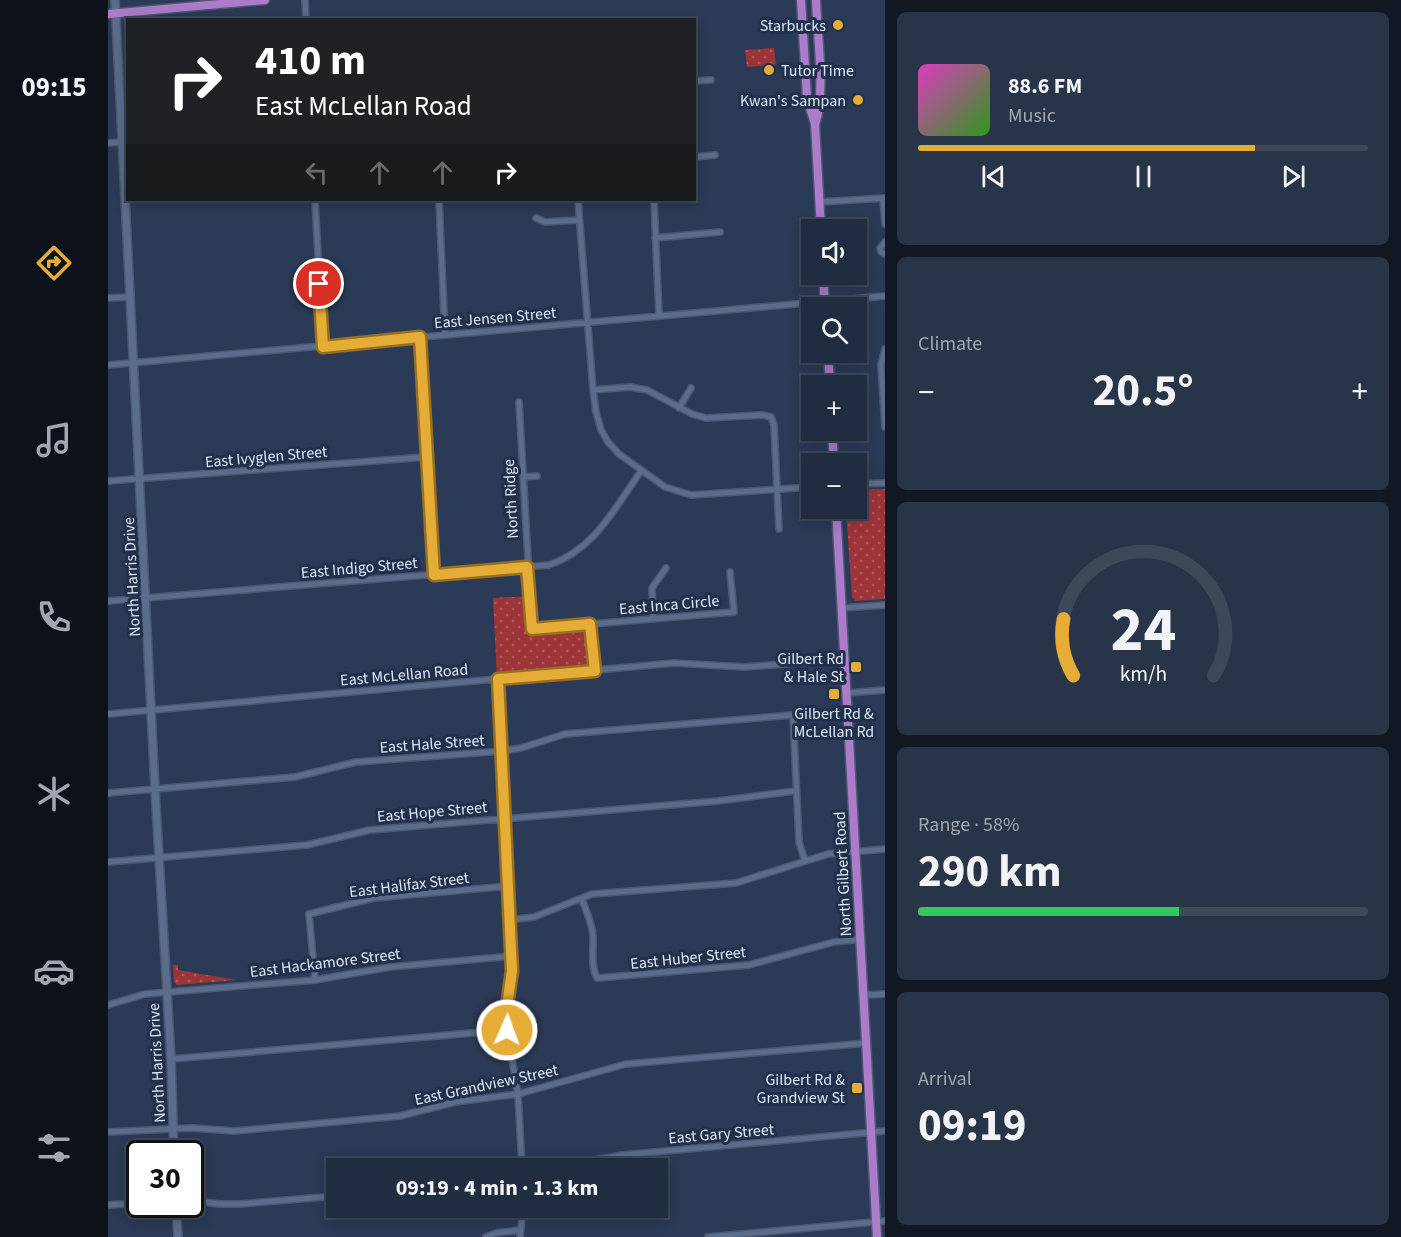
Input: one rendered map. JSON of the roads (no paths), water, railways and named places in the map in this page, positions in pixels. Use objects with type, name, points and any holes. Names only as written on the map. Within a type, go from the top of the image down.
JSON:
[{"type":"main road","points":[[112,13],[265,0]]},
{"type":"main road","points":[[801,0],[807,98],[815,124],[820,219]]},
{"type":"main road","points":[[815,124],[820,97],[816,0]]},
{"type":"main road","name":"North Gilbert Road","points":[[837,519],[872,1132],[881,1222],[878,1237]]},
{"type":"street","name":"North Harris Drive","points":[[115,0],[112,13],[122,142],[134,362],[173,1140]]},
{"type":"street","points":[[305,0],[306,18]]},
{"type":"street","points":[[696,81],[711,80]]},
{"type":"street","points":[[108,143],[122,142]]},
{"type":"street","points":[[696,157],[715,155]]},
{"type":"street","points":[[819,202],[884,198],[885,224]]},
{"type":"street","points":[[315,201],[323,347]]},
{"type":"street","points":[[439,201],[445,335]]},
{"type":"street","points":[[578,201],[593,390],[601,430],[608,442],[619,454],[665,487],[691,495],[801,488]]},
{"type":"street","points":[[654,201],[659,315]]},
{"type":"street","points":[[536,218],[545,222],[579,220]]},
{"type":"street","points":[[655,238],[720,232]]},
{"type":"street","points":[[885,242],[880,248],[885,254]]},
{"type":"street","name":"East Jensen Street","points":[[867,298],[885,296]]},
{"type":"street","points":[[108,298],[129,297]]},
{"type":"street","name":"East Jensen Street","points":[[108,365],[586,324],[659,315],[801,306]]},
{"type":"street","points":[[420,337],[434,575]]},
{"type":"street","points":[[885,349],[881,365],[885,427]]},
{"type":"street","points":[[593,390],[630,387],[647,390],[679,408],[706,418],[762,415],[771,417],[774,425],[780,529]]},
{"type":"street","points":[[679,408],[691,388]]},
{"type":"street","name":"North Ridge","points":[[519,402],[532,629]]},
{"type":"street","name":"East Ivyglen Street","points":[[108,481],[426,457]]},
{"type":"street","name":"East Indigo Street","points":[[108,601],[549,564],[566,559],[583,548],[597,533],[641,471]]},
{"type":"street","points":[[523,477],[537,476]]},
{"type":"street","points":[[867,484],[885,483]]},
{"type":"street","points":[[653,619],[652,588],[666,568]]},
{"type":"street","name":"East Inca Circle","points":[[532,629],[734,612],[730,572]]},
{"type":"street","points":[[842,608],[885,605]]},
{"type":"street","points":[[590,624],[595,671]]},
{"type":"street","name":"East McLellan Road","points":[[108,714],[674,663],[752,667],[845,659]]},
{"type":"street","points":[[498,679],[512,956],[507,1030],[518,1094],[521,1158]]},
{"type":"street","points":[[847,693],[885,690]]},
{"type":"street","name":"East Hale Street","points":[[108,793],[295,777],[357,762],[503,751],[521,748],[565,734],[793,715],[795,792]]},
{"type":"street","points":[[795,792],[799,842],[805,861]]},
{"type":"street","name":"East Hope Street","points":[[108,862],[307,844],[370,830],[505,818],[543,817],[795,792]]},
{"type":"street","points":[[509,920],[534,916],[601,893],[736,883],[828,854],[885,849]]},
{"type":"street","name":"East Halifax Street","points":[[315,980],[309,914],[374,898],[509,886]]},
{"type":"street","name":"East Huber Street","points":[[582,899],[593,935],[593,966],[597,978],[749,965],[834,942],[861,939]]},
{"type":"street","name":"East Hackamore Street","points":[[108,1005],[145,994],[315,980],[390,967],[512,956]]},
{"type":"street","points":[[864,995],[885,994]]},
{"type":"street","points":[[171,1059],[507,1030]]},
{"type":"street","name":"East Grandview Street","points":[[108,1132],[213,1128],[235,1131],[400,1116],[454,1102],[518,1094],[626,1064],[867,1043]]},
{"type":"street","name":"East Gary Street","points":[[601,1158],[885,1131]]},
{"type":"street","points":[[204,1202],[240,1204],[326,1197]]},
{"type":"street","points":[[108,1205],[126,1204]]},
{"type":"street","points":[[177,1218],[178,1237]]},
{"type":"street","points":[[486,1237],[496,1233],[520,1234],[522,1218]]},
{"type":"street","points":[[708,1237],[881,1222]]},
{"type":"place","name":"Starbucks","points":[[838,25]]},
{"type":"place","name":"Tutor Time","points":[[769,70]]},
{"type":"place","name":"Kwan's Sampan","points":[[858,100]]},
{"type":"place","name":"Gilbert Rd & Hale St","points":[[856,667]]},
{"type":"place","name":"Gilbert Rd & McLellan Rd","points":[[834,694]]},
{"type":"place","name":"Gilbert Rd & Grandview St","points":[[857,1088]]}]
